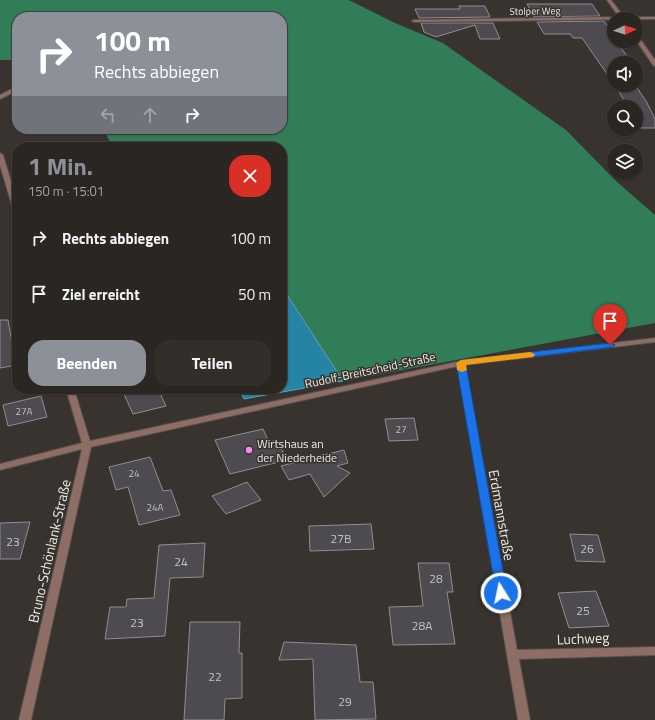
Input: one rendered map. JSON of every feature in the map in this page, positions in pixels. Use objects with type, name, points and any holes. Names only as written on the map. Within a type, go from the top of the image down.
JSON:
[{"type":"street","points":[[609,0],[618,12]]},
{"type":"street","name":"Stolper Weg","points":[[643,18],[655,18]]},
{"type":"street","name":"Stolper Weg","points":[[414,21],[607,19]]},
{"type":"street","points":[[643,47],[655,64]]},
{"type":"street","points":[[0,97],[12,91]]},
{"type":"street","points":[[0,155],[12,195]]},
{"type":"street","name":"Rudolf-Breitscheid-Straße","points":[[0,467],[87,444],[461,363],[655,340]]},
{"type":"street","name":"Erdmannstraße","points":[[461,363],[524,720]]},
{"type":"street","name":"Bruno-Schönlank-Straße","points":[[25,720],[87,444],[72,394]]},
{"type":"street","name":"Luchweg","points":[[512,655],[655,651]]},
{"type":"green space","points":[[0,0],[349,0],[395,23],[443,43],[566,130],[607,172],[607,180],[615,180],[655,215],[655,323],[343,381],[287,295],[287,142],[110,142],[106,134],[287,134],[287,12],[12,12],[12,60],[0,60]]},
{"type":"water","points":[[287,295],[343,381],[287,391]]},
{"type":"water","points":[[242,394],[272,394],[244,399]]},
{"type":"building","points":[[527,4],[592,4],[600,16],[534,17]]},
{"type":"building","points":[[459,6],[485,6],[490,17],[419,18],[415,9],[460,9]]},
{"type":"building","points":[[604,21],[607,26],[607,48],[621,48],[627,56],[607,56],[607,74],[582,38],[573,38],[570,34],[544,34],[537,22]]},
{"type":"building","points":[[421,23],[493,23],[500,39],[480,39],[475,25],[436,37],[424,32]]},
{"type":"building","points":[[619,92],[640,92],[655,119],[655,128],[643,128],[643,100],[624,100]]},
{"type":"building","points":[[0,320],[8,320],[12,342],[12,366],[0,368]]},
{"type":"building","points":[[124,394],[160,394],[166,406],[133,414]]},
{"type":"building","points":[[41,396],[47,417],[8,426],[3,405]]},
{"type":"building","points":[[414,418],[418,440],[389,441],[385,419]]},
{"type":"building","points":[[263,429],[269,442],[277,440],[287,460],[230,474],[215,440]]},
{"type":"building","points":[[344,450],[348,463],[337,466],[350,473],[324,497],[310,474],[289,480],[281,466]]},
{"type":"building","points":[[150,457],[163,491],[171,490],[180,515],[139,525],[128,487],[116,490],[109,467]]},
{"type":"building","points":[[247,482],[261,500],[226,514],[212,496]]},
{"type":"building","points":[[30,522],[20,559],[0,559],[0,523]]},
{"type":"building","points":[[371,524],[374,549],[310,551],[309,526]]},
{"type":"building","points":[[570,534],[598,535],[605,562],[576,561]]},
{"type":"building","points":[[205,543],[203,577],[170,578],[165,636],[105,639],[110,607],[126,607],[127,599],[154,598],[159,545]]},
{"type":"building","points":[[418,563],[449,563],[453,592],[447,592],[455,644],[393,645],[389,607],[423,606]]},
{"type":"building","points":[[596,591],[609,626],[569,628],[558,593]]},
{"type":"building","points":[[190,622],[240,622],[239,653],[242,653],[242,698],[225,699],[224,720],[184,720]]},
{"type":"building","points":[[284,642],[356,645],[360,682],[373,682],[376,719],[315,720],[313,659],[279,660]]},
{"type":"slow traffic","points":[[462,370],[461,363],[530,355]]},
{"type":"place","name":"Wirtshaus an der Niederheide","points":[[249,450]]},
{"type":"route","points":[[501,593],[461,363],[610,345]]}]
